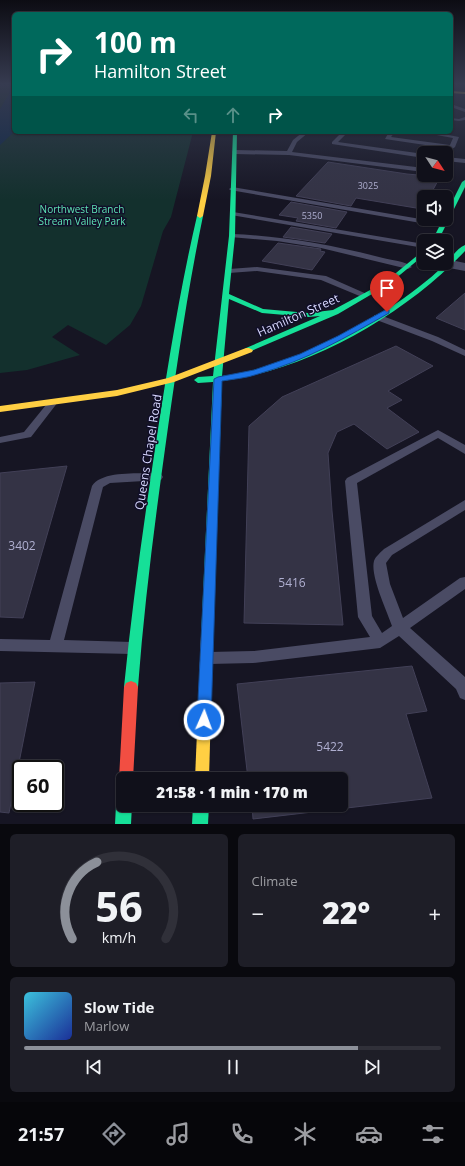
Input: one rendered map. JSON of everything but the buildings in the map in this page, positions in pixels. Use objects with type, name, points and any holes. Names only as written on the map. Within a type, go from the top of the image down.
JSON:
[{"type":"main road","name":"Queens Chapel Road","points":[[126,772],[135,648],[152,505],[181,304],[191,252],[203,209],[214,134]]},
{"type":"main road","points":[[202,772],[218,363],[227,296],[232,236],[232,190],[235,134]]},
{"type":"main road","points":[[453,207],[465,182]]},
{"type":"main road","name":"Hamilton Street","points":[[453,265],[465,247]]},
{"type":"main road","name":"Hamilton Street","points":[[0,408],[117,393],[171,380],[218,363],[335,312],[387,283],[417,259]]},
{"type":"main road","name":"Hamilton Street","points":[[171,380],[218,379],[256,372],[303,356],[340,338],[377,317],[429,284],[447,270]]},
{"type":"main road","points":[[227,296],[262,311],[308,315],[335,312]]},
{"type":"main road","points":[[123,824],[124,812]]},
{"type":"main road","points":[[200,824],[201,812]]},
{"type":"lane","points":[[289,153],[295,141],[304,134]]},
{"type":"lane","points":[[343,134],[334,144],[417,155]]},
{"type":"lane","points":[[390,134],[387,138],[452,147],[457,143],[456,137],[436,134]]},
{"type":"lane","points":[[235,152],[289,153],[417,169]]},
{"type":"lane","points":[[453,160],[465,161]]},
{"type":"lane","points":[[232,190],[417,221]]},
{"type":"lane","points":[[233,214],[257,217],[417,252]]},
{"type":"lane","points":[[232,236],[261,236],[352,251],[408,267]]},
{"type":"lane","points":[[229,271],[257,269],[323,278],[365,295]]},
{"type":"lane","points":[[377,317],[435,339],[465,353]]},
{"type":"lane","points":[[0,440],[28,435],[53,402]]},
{"type":"lane","points":[[380,642],[365,617],[351,481],[438,433],[465,450]]},
{"type":"lane","points":[[55,646],[98,486],[101,482],[109,480],[157,478]]},
{"type":"lane","points":[[465,504],[416,536],[388,552],[380,562],[383,584],[400,628],[463,685],[465,693]]},
{"type":"lane","points":[[206,658],[253,657],[380,642],[465,582]]},
{"type":"lane","points":[[0,645],[135,648]]},
{"type":"green space","name":"Northwest Branch Stream Valley Park","points":[[0,123],[12,123],[12,134],[192,134],[171,217],[163,231],[141,306],[130,325],[106,345],[68,325],[52,337],[80,355],[27,370],[0,373]]},
{"type":"water","points":[[0,123],[12,123],[12,134],[0,145]]},
{"type":"traffic: fast","points":[[207,637],[218,363],[232,236],[235,134]]},
{"type":"traffic: fast","points":[[439,234],[465,182]]},
{"type":"traffic: fast","points":[[131,687],[136,631],[167,402],[182,309],[200,216]]},
{"type":"traffic: fast","points":[[198,380],[227,378],[255,372],[311,352],[340,339],[397,306],[445,268],[465,247]]},
{"type":"traffic: fast","points":[[249,350],[335,312],[387,283],[417,258]]},
{"type":"traffic: fast","points":[[227,296],[262,311],[308,315],[335,312]]},
{"type":"traffic: fast","points":[[123,824],[124,812]]},
{"type":"traffic: fast","points":[[200,824],[201,812]]},
{"type":"traffic: slow","points":[[200,216],[208,176],[214,134]]},
{"type":"traffic: slow","points":[[0,409],[117,393],[171,380],[249,350]]},
{"type":"traffic: slow","points":[[202,772],[207,637]]},
{"type":"traffic: jam","points":[[126,772],[131,687]]},
{"type":"route","points":[[204,720],[218,379],[256,372],[303,356],[340,338],[387,312]]}]
